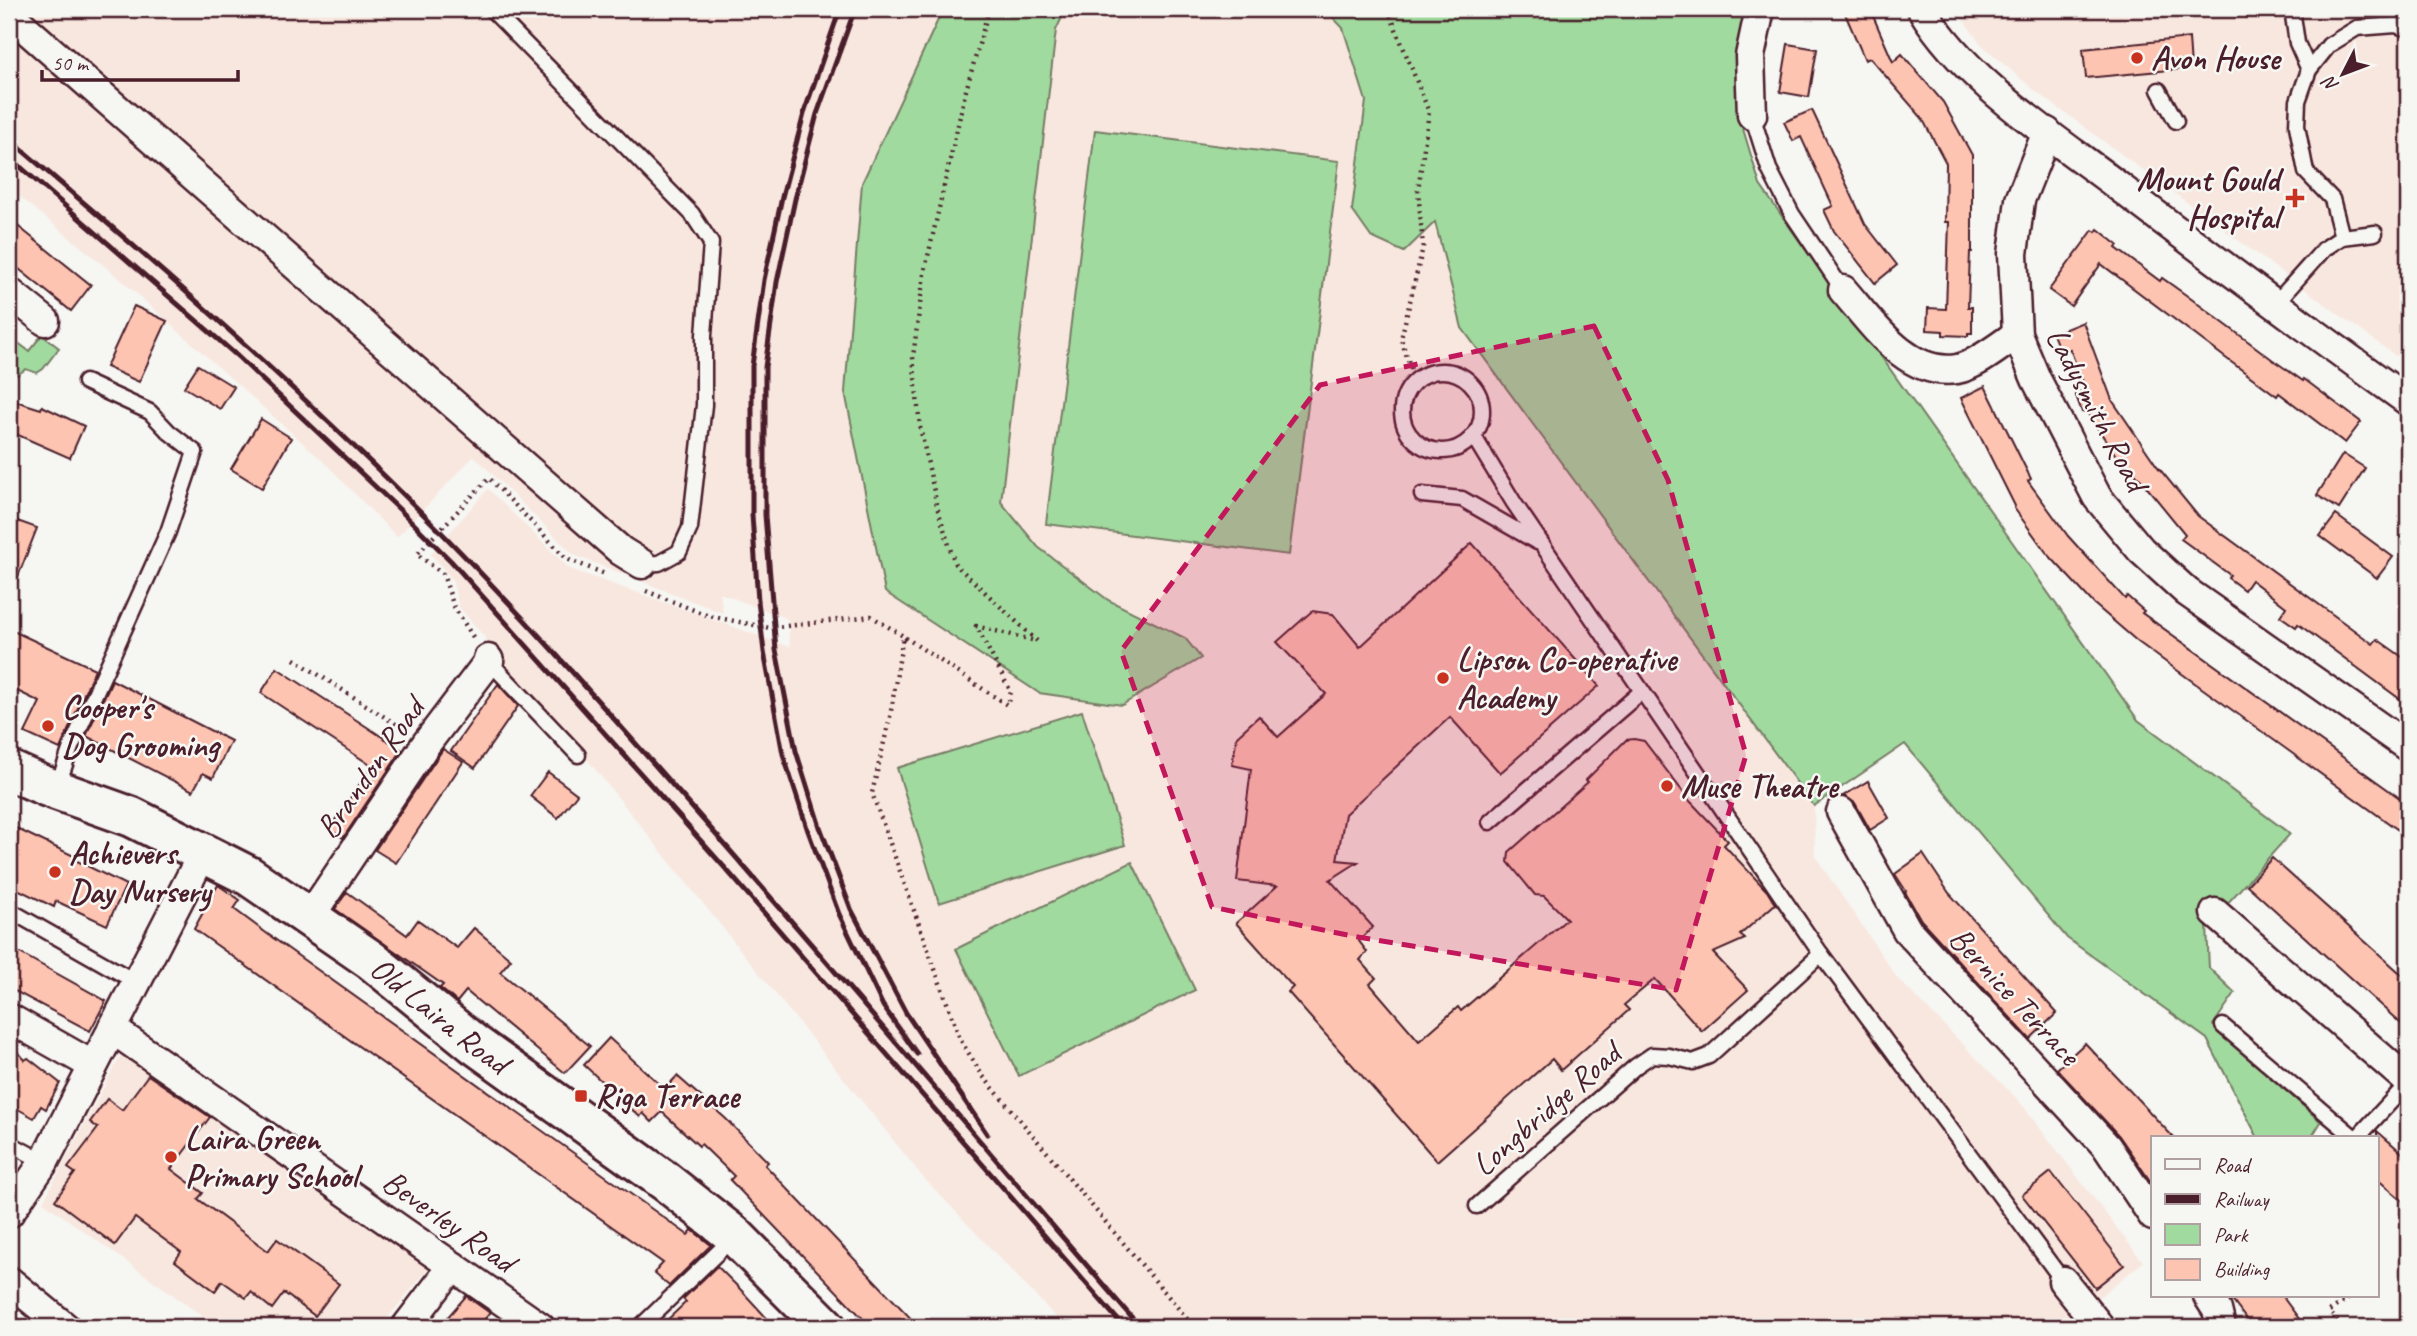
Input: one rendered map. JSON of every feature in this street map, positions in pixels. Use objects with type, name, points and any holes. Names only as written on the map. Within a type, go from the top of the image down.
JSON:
[{"type":"main road","name":"Old Laira Road","points":[[9,770],[132,817],[249,876],[371,961],[474,1044],[665,1181],[735,1236],[826,1327]]},
{"type":"street","points":[[1752,115],[1750,55],[1760,9]]},
{"type":"street","points":[[1922,9],[1967,68],[2274,305],[2408,401]]},
{"type":"street","points":[[9,15],[621,551],[643,577]]},
{"type":"street","name":"Ladysmith Road","points":[[2047,132],[2020,200],[2013,254],[2017,334],[2036,379],[2097,497],[2141,550],[2187,592],[2408,747]]},
{"type":"street","points":[[1843,290],[1886,340],[1916,363],[1937,369],[1959,369],[2017,334]]},
{"type":"street","points":[[9,292],[44,321]]},
{"type":"street","name":"Brandon Road","points":[[309,918],[426,744],[489,660]]},
{"type":"street","name":"Bernice Terrace","points":[[1841,812],[1907,930],[2107,1147],[2151,1213]]},
{"type":"street","points":[[9,1213],[44,1162],[204,851]]},
{"type":"street","points":[[2215,914],[2408,1082]]},
{"type":"street","points":[[9,1018],[93,1065]]},
{"type":"street","name":"Beverley Road","points":[[112,1029],[453,1266],[530,1324]]},
{"type":"street","points":[[406,1327],[453,1266]]},
{"type":"street","points":[[9,1281],[65,1327]]},
{"type":"street","points":[[2063,1281],[2100,1327]]},
{"type":"street","points":[[2209,1298],[2217,1310],[2221,1327]]},
{"type":"lane","points":[[491,9],[692,214],[710,243],[704,335],[704,405],[690,528],[679,552],[659,563],[643,577]]},
{"type":"lane","points":[[2292,9],[2297,43],[2309,69]]},
{"type":"lane","points":[[2342,237],[2332,199],[2306,172],[2297,126],[2298,101],[2309,69],[2329,45],[2357,28],[2396,25],[2408,29]]},
{"type":"lane","points":[[2159,90],[2176,121]]},
{"type":"lane","points":[[1752,115],[1769,169],[1792,214],[1843,290]]},
{"type":"lane","points":[[2274,305],[2324,249],[2342,237],[2375,233]]},
{"type":"lane","points":[[1440,371],[1465,377],[1481,398],[1481,425],[1475,437],[1466,445],[1443,452],[1431,451],[1411,438],[1402,415],[1403,402],[1415,381],[1426,374],[1440,371]]},
{"type":"lane","points":[[56,790],[71,747],[168,532],[195,452],[169,432],[150,412],[85,382]]},
{"type":"lane","points":[[1475,437],[1541,544],[1821,954],[2063,1281]]},
{"type":"lane","points":[[1422,495],[1462,499],[1541,544]]},
{"type":"lane","points":[[489,660],[578,755]]},
{"type":"lane","points":[[1490,822],[1641,692]]},
{"type":"lane","points":[[9,910],[136,982]]},
{"type":"lane","name":"Longbridge Road","points":[[1478,1206],[1636,1066],[1652,1055],[1693,1062],[1709,1056],[1821,954]]},
{"type":"lane","points":[[2223,1026],[2354,1136]]},
{"type":"lane","points":[[2358,1136],[2408,1082]]},
{"type":"lane","points":[[9,1143],[44,1162]]},
{"type":"lane","points":[[640,1327],[735,1236]]},
{"type":"path","points":[[643,577],[709,616],[771,628],[871,616],[1007,705],[1011,692],[976,626],[1037,641],[955,564],[938,510],[920,427],[913,358],[923,274],[965,94],[989,9]]},
{"type":"path","points":[[1388,9],[1429,111],[1418,190],[1423,247],[1401,338],[1415,381]]},
{"type":"path","points":[[489,660],[454,607],[443,574],[417,554],[489,478],[567,559],[605,574]]},
{"type":"path","points":[[904,637],[890,717],[872,793],[960,1039],[982,1074],[1194,1327]]},
{"type":"path","points":[[294,659],[426,744]]},
{"type":"path","points":[[2342,1327],[2329,1311],[2350,1298]]},
{"type":"highlighted area","points":[[1594,326],[1668,480],[1746,755],[1676,990],[1352,936],[1212,907],[1121,651],[1320,385]]},
{"type":"shaded area","name":"Lipson Co-operative Academy","points":[[9,9],[943,9],[862,183],[845,392],[885,592],[1185,638],[1108,600],[1038,547],[1001,502],[1056,30],[1066,9],[1325,9],[1343,28],[1366,101],[1352,210],[1371,237],[1435,221],[1462,328],[1814,806],[1815,856],[1897,978],[2019,1101],[2143,1262],[2075,1316],[2083,1327],[1065,1327],[922,1176],[579,749],[491,655],[487,640],[459,607],[452,579],[431,554],[488,489],[570,569],[790,647],[788,619],[720,593],[723,613],[574,555],[474,456],[397,537],[323,461],[118,277],[9,188]]},
{"type":"shaded area","name":"Mount Gould Hospital","points":[[1955,9],[2408,9],[2408,365],[2034,90],[1982,45]]},
{"type":"shaded area","name":"Laira Green Primary School","points":[[125,1047],[429,1268],[380,1327],[218,1327],[43,1202]]},
{"type":"green space","points":[[943,9],[1066,9],[1056,30],[1001,502],[1038,547],[1108,600],[1185,638],[1201,658],[1122,705],[1039,693],[885,592],[845,392],[862,183]]},
{"type":"green space","points":[[1325,9],[1746,9],[1737,109],[1760,185],[2138,720],[2290,834],[2207,926],[2209,968],[2235,993],[2213,1025],[2321,1122],[2312,1136],[2257,1136],[2207,1039],[2067,938],[1905,744],[1814,806],[1462,328],[1435,222],[1404,252],[1371,237],[1352,210],[1366,101],[1343,28]]},
{"type":"green space","points":[[1095,130],[1339,161],[1289,555],[1046,524]]},
{"type":"green space","points":[[42,335],[59,348],[43,369],[37,373],[26,369],[17,375],[9,372],[9,336],[29,351]]},
{"type":"green space","points":[[1082,711],[1125,845],[939,903],[897,768]]},
{"type":"green space","points":[[1132,862],[1195,990],[1019,1076],[956,949]]},
{"type":"building","points":[[1843,9],[1870,9],[1893,62],[1902,54],[1943,102],[1972,155],[1972,252],[1968,307],[1972,307],[1972,333],[1968,333],[1968,336],[1943,335],[1943,331],[1927,330],[1928,308],[1946,309],[1949,222],[1945,222],[1946,163],[1922,118],[1870,58],[1865,60]]},
{"type":"building","name":"Avon House","points":[[2189,38],[2191,68],[2086,78],[2083,49]]},
{"type":"building","points":[[1788,44],[1817,49],[1809,97],[1780,92]]},
{"type":"building","points":[[1812,110],[1865,224],[1897,265],[1875,283],[1834,231],[1824,210],[1833,206],[1801,137],[1793,141],[1784,122]]},
{"type":"building","points":[[9,219],[91,285],[71,311],[9,261]]},
{"type":"building","points":[[2098,229],[2118,245],[2116,248],[2160,281],[2162,278],[2361,422],[2345,443],[2279,393],[2277,396],[2101,264],[2071,306],[2049,290],[2093,230],[2096,232]]},
{"type":"building","points":[[134,306],[167,321],[139,382],[106,367]]},
{"type":"building","points":[[2083,322],[2112,400],[2157,466],[2198,516],[2373,644],[2377,639],[2408,661],[2408,705],[2298,624],[2296,627],[2280,616],[2286,607],[2251,580],[2244,590],[2228,578],[2230,575],[2181,539],[2185,534],[2127,463],[2123,466],[2086,411],[2082,412],[2075,393],[2086,390],[2070,349],[2060,352],[2053,334]]},
{"type":"building","points":[[198,365],[234,387],[220,409],[184,387]]},
{"type":"building","points":[[1985,386],[2031,479],[2028,481],[2068,536],[2125,599],[2127,596],[2144,611],[2142,613],[2408,804],[2408,837],[2138,642],[2094,604],[2046,552],[2014,508],[1961,398]]},
{"type":"building","points":[[9,399],[41,409],[42,406],[84,426],[70,458],[9,431]]},
{"type":"building","points":[[261,419],[291,438],[262,488],[231,469]]},
{"type":"building","points":[[2343,454],[2365,468],[2339,509],[2317,495]]},
{"type":"building","points":[[2336,515],[2393,557],[2377,578],[2320,536]]},
{"type":"building","points":[[9,518],[37,528],[10,597],[9,597]]},
{"type":"building","points":[[1472,543],[1599,686],[1500,773],[1450,717],[1345,814],[1337,860],[1358,862],[1330,880],[1373,927],[1359,941],[1367,952],[1360,960],[1376,978],[1370,984],[1419,1041],[1458,1007],[1461,1011],[1567,919],[1544,896],[1535,895],[1508,862],[1509,852],[1588,782],[1586,780],[1626,740],[1644,741],[1690,801],[1728,841],[1724,845],[1767,891],[1775,904],[1740,935],[1745,939],[1713,953],[1748,990],[1702,1031],[1655,979],[1624,1005],[1629,1010],[1561,1070],[1552,1059],[1437,1161],[1288,992],[1293,987],[1236,923],[1277,886],[1237,881],[1251,769],[1232,765],[1237,736],[1259,716],[1278,737],[1326,694],[1277,642],[1312,611],[1333,614],[1360,647]]},
{"type":"building","points":[[9,629],[95,669],[60,749],[25,733],[40,702],[9,687]]},
{"type":"building","points":[[277,668],[402,750],[343,838],[329,829],[372,766],[261,693]]},
{"type":"building","points":[[112,680],[231,741],[213,778],[203,773],[193,791],[86,736]]},
{"type":"building","points":[[498,684],[518,706],[475,768],[451,751]]},
{"type":"building","points":[[443,749],[463,762],[396,863],[375,850]]},
{"type":"building","points":[[548,772],[577,794],[558,818],[530,796]]},
{"type":"building","points":[[1868,781],[1889,818],[1870,830],[1855,803],[1843,796]]},
{"type":"building","name":"Achievers Day Nursery","points":[[9,825],[126,885],[107,925],[56,901],[54,907],[9,885]]},
{"type":"building","points":[[1923,854],[1949,893],[2057,1013],[2030,1039],[1921,920],[1895,874]]},
{"type":"building","points":[[2272,858],[2408,980],[2408,1030],[2247,885]]},
{"type":"building","points":[[218,885],[240,900],[234,909],[269,935],[688,1235],[692,1230],[711,1245],[669,1286],[654,1273],[663,1263],[194,929]]},
{"type":"building","points":[[347,892],[407,935],[418,920],[457,948],[474,928],[511,959],[500,972],[590,1046],[565,1073],[466,991],[457,1002],[440,988],[443,985],[335,909]]},
{"type":"building","points":[[9,947],[106,1001],[90,1031],[9,988]]},
{"type":"building","points":[[609,1038],[665,1089],[677,1076],[725,1118],[768,1162],[765,1165],[919,1327],[871,1327],[730,1180],[734,1176],[701,1144],[699,1146],[662,1112],[652,1122],[643,1113],[640,1117],[584,1065]]},
{"type":"building","points":[[9,1042],[25,1060],[28,1058],[60,1083],[46,1109],[41,1106],[34,1118],[9,1104]]},
{"type":"building","points":[[2085,1043],[2172,1136],[2151,1136],[2151,1182],[2119,1136],[2057,1069]]},
{"type":"building","points":[[148,1075],[210,1117],[171,1169],[203,1193],[198,1199],[268,1251],[277,1239],[339,1284],[315,1316],[284,1293],[272,1309],[251,1292],[246,1298],[222,1281],[215,1291],[175,1261],[181,1252],[135,1218],[115,1245],[55,1200],[75,1173],[68,1168],[98,1128],[90,1122],[107,1099],[122,1110]]},
{"type":"building","points":[[2377,1131],[2408,1158],[2408,1205],[2378,1180]]},
{"type":"building","points":[[2051,1172],[2124,1265],[2095,1288],[2022,1195]]},
{"type":"building","points":[[717,1266],[775,1327],[660,1327],[686,1302],[683,1299]]},
{"type":"building","points":[[466,1296],[490,1313],[478,1327],[439,1327]]},
{"type":"building","points":[[2230,1298],[2283,1298],[2305,1327],[2252,1327]]},
{"type":"railway","points":[[840,9],[805,110],[782,197],[764,280],[752,366],[752,515],[758,601],[764,652],[783,754],[808,831],[839,914],[883,1006],[917,1054]]},
{"type":"railway","points":[[855,9],[817,114],[795,199],[777,282],[765,367],[765,515],[776,650],[796,751],[820,827],[851,909],[906,1013],[987,1134]]},
{"type":"railway","points":[[9,139],[265,363],[365,456],[482,575],[740,862],[1140,1327]]},
{"type":"railway","points":[[9,157],[236,355],[451,561],[725,868],[1124,1327]]},
{"type":"place","name":"Avon House","points":[[2137,58]]},
{"type":"place","name":"Mount Gould Hospital","points":[[2295,198]]},
{"type":"place","name":"Lipson Co-operative Academy","points":[[1443,678]]},
{"type":"place","name":"Cooper's Dog Grooming","points":[[48,726]]},
{"type":"place","name":"Muse Theatre","points":[[1667,786]]},
{"type":"place","name":"Achievers Day Nursery","points":[[55,872]]},
{"type":"place","name":"Riga Terrace","points":[[581,1096]]},
{"type":"place","name":"Laira Green Primary School","points":[[171,1157]]}]
